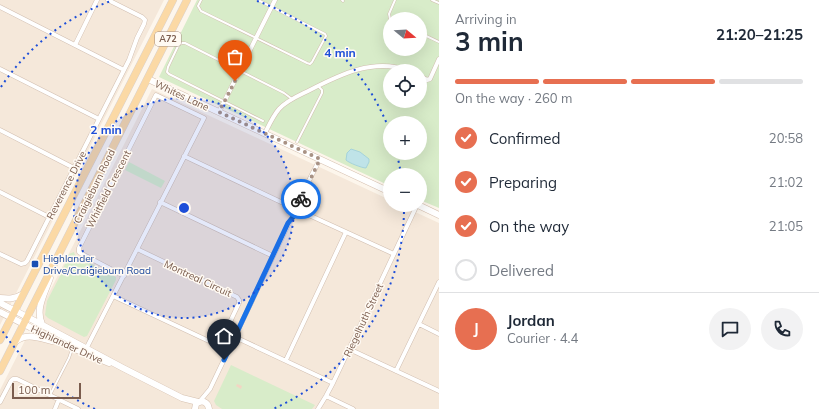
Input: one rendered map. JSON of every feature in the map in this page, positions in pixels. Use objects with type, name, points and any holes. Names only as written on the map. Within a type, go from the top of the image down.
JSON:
[{"type":"main road","name":"Craigieburn Road","points":[[0,340],[173,0]]},
{"type":"main road","name":"Craigieburn Road","points":[[0,371],[187,0]]},
{"type":"street","points":[[75,45],[97,0]]},
{"type":"street","points":[[108,0],[120,3]]},
{"type":"street","points":[[219,112],[275,0]]},
{"type":"street","name":"Reverence Drive","points":[[0,254],[22,264],[27,261],[124,70],[145,20],[120,3]]},
{"type":"street","points":[[0,7],[124,70]]},
{"type":"street","points":[[427,80],[430,78],[439,59]]},
{"type":"street","points":[[265,133],[279,109],[292,99],[347,73],[367,67],[383,66]]},
{"type":"street","points":[[0,69],[99,119]]},
{"type":"street","name":"Whites Lane","points":[[148,79],[383,189]]},
{"type":"street","name":"Whitfield Crescent","points":[[86,351],[124,276],[160,202],[204,118],[156,95],[79,248],[79,252],[82,254],[124,276]]},
{"type":"street","points":[[0,130],[74,168]]},
{"type":"street","points":[[184,156],[292,207]]},
{"type":"street","points":[[288,223],[299,210],[304,193],[320,159]]},
{"type":"street","points":[[0,192],[49,217]]},
{"type":"street","points":[[203,406],[288,223],[292,207],[304,193]]},
{"type":"street","points":[[160,202],[273,256]]},
{"type":"street","points":[[292,207],[298,204],[299,210]]},
{"type":"street","points":[[292,207],[293,213],[299,210]]},
{"type":"street","points":[[427,209],[439,215]]},
{"type":"street","points":[[299,210],[394,254]]},
{"type":"street","name":"Riegelhuth Street","points":[[318,409],[333,383],[414,212]]},
{"type":"street","points":[[286,360],[346,232]]},
{"type":"street","name":"Montreal Circuit","points":[[113,296],[214,343],[221,341],[239,303],[237,297],[137,249]]},
{"type":"street","points":[[43,325],[40,317],[40,308],[58,258]]},
{"type":"street","points":[[396,371],[439,282]]},
{"type":"street","points":[[0,298],[12,299],[23,294]]},
{"type":"street","name":"Highlander Drive","points":[[0,304],[43,325],[86,351],[182,398],[203,406]]},
{"type":"street","name":"Highlander Drive","points":[[0,312],[65,345],[86,351]]},
{"type":"street","points":[[419,324],[439,334]]},
{"type":"street","points":[[15,342],[19,338],[30,336],[65,345]]},
{"type":"street","points":[[235,337],[333,383]]},
{"type":"street","points":[[349,349],[439,391]]},
{"type":"street","points":[[0,402],[11,381],[15,379],[23,381],[78,409]]},
{"type":"street","points":[[203,406],[210,389]]},
{"type":"street","points":[[326,396],[353,409]]},
{"type":"street","points":[[54,409],[59,400]]},
{"type":"lane","points":[[201,0],[198,6],[201,10],[256,39],[310,64],[326,36],[324,32],[258,0]]},
{"type":"lane","points":[[389,12],[396,0]]},
{"type":"lane","points":[[432,0],[439,3]]},
{"type":"lane","points":[[427,36],[439,42]]},
{"type":"lane","points":[[262,121],[168,74],[168,67],[180,44],[184,43],[240,70],[284,93],[292,99]]},
{"type":"lane","points":[[297,142],[322,94],[322,90],[319,86]]},
{"type":"lane","points":[[50,395],[69,358],[72,348]]},
{"type":"shaded area","points":[[0,0],[164,0],[0,325]]},
{"type":"shaded area","points":[[152,89],[383,197],[383,212],[415,212],[439,223],[439,409],[0,409],[0,390]]},
{"type":"green space","points":[[197,0],[439,0],[439,208],[427,203],[427,168],[383,168],[383,183],[159,77]]},
{"type":"green space","points":[[129,162],[165,181],[161,188],[125,170]]},
{"type":"green space","points":[[74,252],[75,255],[116,277],[116,280],[87,336],[84,337],[45,315],[47,301],[61,274],[69,254]]},
{"type":"green space","points":[[231,365],[315,405],[312,409],[222,409],[216,405],[214,401]]},
{"type":"water","points":[[351,149],[360,152],[369,159],[366,168],[350,163],[346,160],[347,153]]},
{"type":"building","points":[[237,384],[242,386],[241,389],[236,386]]},
{"type":"way so far","points":[[235,81],[219,112],[320,159],[301,199]]},
{"type":"place","name":"Highlander Drive/Craigieburn Road","points":[[35,264]]},
{"type":"route","points":[[224,360],[288,223],[301,209],[301,199]]}]
